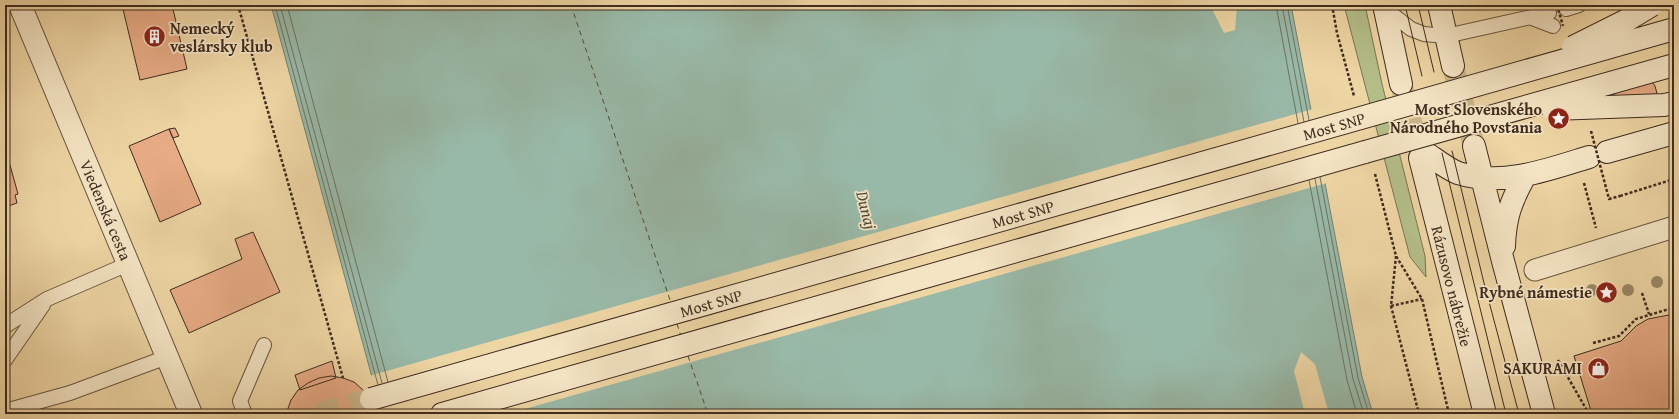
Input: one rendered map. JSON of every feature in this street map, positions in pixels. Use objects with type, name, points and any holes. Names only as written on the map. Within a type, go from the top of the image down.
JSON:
[{"type":"main road","name":"Viedenská cesta","points":[[20,5],[191,414]]},
{"type":"main road","points":[[1439,5],[1453,66]]},
{"type":"main road","points":[[1525,71],[1627,20],[1652,5]]},
{"type":"main road","points":[[1384,6],[1401,84]]},
{"type":"main road","name":"Most SNP","points":[[371,399],[1674,29]]},
{"type":"main road","name":"Most SNP","points":[[442,414],[1674,66]]},
{"type":"main road","points":[[1516,110],[1664,105],[1674,103]]},
{"type":"main road","points":[[1481,177],[1499,178],[1525,176],[1674,133]]},
{"type":"main road","points":[[1474,146],[1544,414]]},
{"type":"main road","name":"Rázusovo nábrežie","points":[[1481,177],[1457,173],[1425,157],[1484,414]]},
{"type":"main road","points":[[1503,261],[1508,210],[1525,176]]},
{"type":"street","points":[[1535,270],[1600,241],[1674,227]]},
{"type":"lane","points":[[1384,6],[1411,29],[1424,34],[1446,36],[1532,18],[1561,15]]},
{"type":"lane","points":[[5,326],[47,299],[128,264]]},
{"type":"lane","points":[[5,360],[47,299]]},
{"type":"lane","points":[[244,412],[240,401],[264,345]]},
{"type":"lane","points":[[5,411],[70,393],[167,356]]},
{"type":"path","points":[[238,5],[342,378]]},
{"type":"path","points":[[1332,5],[1337,33],[1354,97]]},
{"type":"path","points":[[1591,130],[1609,199],[1674,179]]},
{"type":"path","points":[[1374,170],[1396,256],[1422,298],[1450,414]]},
{"type":"path","points":[[1584,181],[1600,241]]},
{"type":"path","points":[[1396,256],[1391,306],[1419,414]]},
{"type":"path","points":[[1642,294],[1649,314]]},
{"type":"path","points":[[1391,306],[1422,298]]},
{"type":"path","points":[[1593,344],[1619,336],[1636,318],[1674,309]]},
{"type":"path","points":[[1558,360],[1589,414]]},
{"type":"green space","points":[[1344,5],[1365,5],[1382,84],[1425,256],[1426,277],[1410,257]]},
{"type":"water","name":"Dunaj","points":[[271,5],[1291,5],[1362,377],[1373,414],[382,414]]},
{"type":"pier","points":[[1210,5],[1237,5],[1235,30],[1224,33]]},
{"type":"pier","points":[[1313,109],[1327,183],[507,414],[380,414],[369,376]]},
{"type":"pier","points":[[1301,352],[1315,364],[1329,414],[1305,414],[1294,371]]},
{"type":"building","name":"Nemecký veslársky klub","points":[[122,5],[172,5],[187,69],[140,80]]},
{"type":"building","points":[[1652,82],[1655,86],[1659,101],[1614,96],[1615,92]]},
{"type":"building","points":[[175,128],[179,136],[173,138],[169,129]]},
{"type":"building","points":[[169,129],[201,204],[160,222],[129,146]]},
{"type":"building","points":[[5,147],[18,194],[15,195],[17,203],[5,207]]},
{"type":"building","points":[[253,232],[280,292],[189,333],[170,290],[242,259],[235,239]]},
{"type":"building","points":[[1674,314],[1674,414],[1592,414],[1574,356],[1621,341],[1636,326],[1648,319]]},
{"type":"building","points":[[332,361],[336,378],[300,390],[295,375]]},
{"type":"building","points":[[331,376],[354,382],[371,399],[376,414],[286,414],[291,400],[298,390],[319,378]]},
{"type":"ferry route","points":[[571,5],[671,303]]},
{"type":"ferry route","points":[[677,324],[681,336]]},
{"type":"ferry route","points":[[688,356],[708,414]]},
{"type":"tunnel","points":[[1453,66],[1474,146]]},
{"type":"tunnel","points":[[1402,87],[1420,157]]},
{"type":"tunnel","points":[[318,414],[371,399]]},
{"type":"tram line","points":[[1405,5],[1422,76]]},
{"type":"tram line","points":[[1418,5],[1434,72]]},
{"type":"tram line","points":[[1452,151],[1484,283],[1519,414]]},
{"type":"tram line","points":[[1442,153],[1506,414]]},
{"type":"place","name":"Nemecký veslársky klub","points":[[154,37]]},
{"type":"place","name":"Most Slovenského Národného Povstania","points":[[1558,118]]},
{"type":"place","name":"Rybné námestie","points":[[1607,292]]},
{"type":"place","name":"SAKURAMI","points":[[1598,368]]}]
